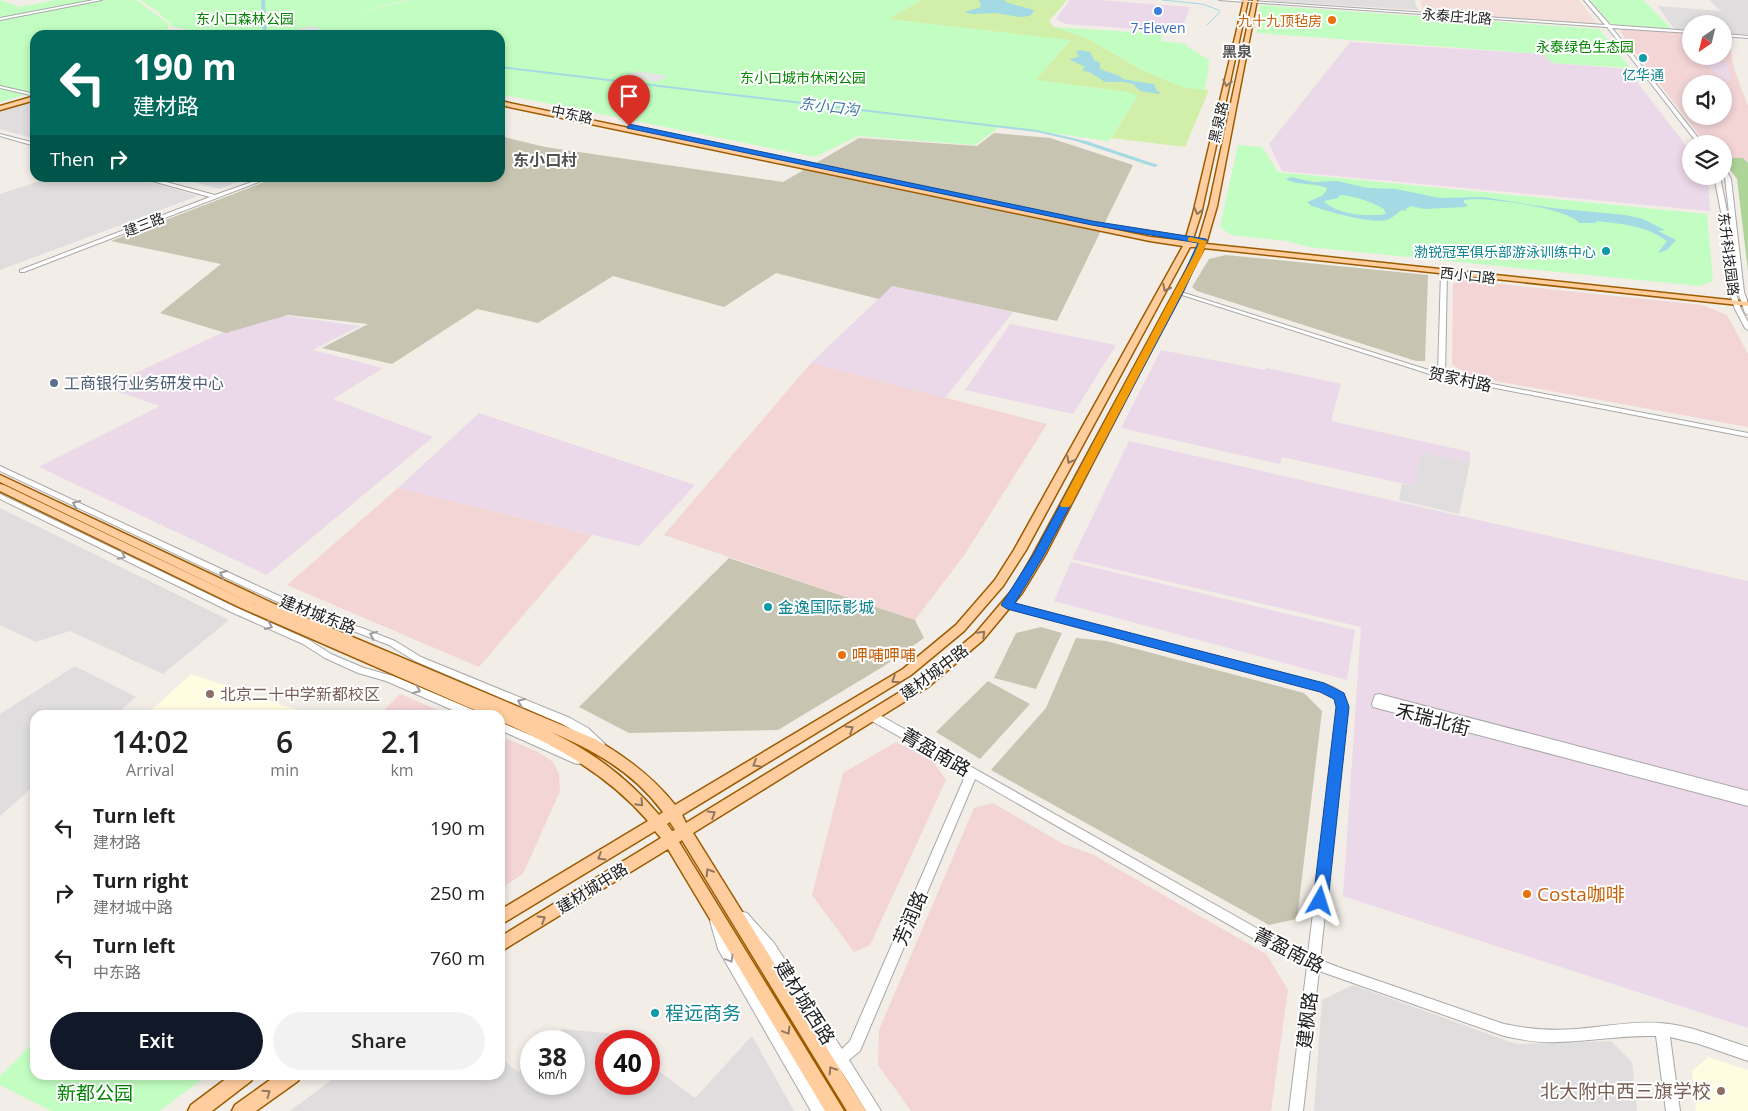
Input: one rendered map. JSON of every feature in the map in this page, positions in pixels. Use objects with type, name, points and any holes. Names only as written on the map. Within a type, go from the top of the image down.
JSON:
[{"type":"main road","name":"黑泉路","points":[[1189,242],[1245,1]]},
{"type":"main road","name":"黑泉路","points":[[1202,244],[1219,176],[1254,1]]},
{"type":"main road","points":[[0,107],[30,98]]},
{"type":"main road","name":"中东路","points":[[505,100],[1189,242]]},
{"type":"main road","name":"中东路","points":[[505,104],[1106,230],[1189,242]]},
{"type":"main road","name":"西小口路","points":[[1189,242],[1444,272],[1742,300]]},
{"type":"main road","name":"建材城中路","points":[[505,915],[899,677],[927,657],[960,628],[988,599],[1011,566],[1165,289],[1189,242]]},
{"type":"main road","name":"西小口路","points":[[1202,244],[1742,300]]},
{"type":"main road","name":"建材城中路","points":[[505,942],[923,684],[979,637],[1007,605],[1039,555],[1179,293],[1202,244]]},
{"type":"main road","points":[[1092,420],[1098,426],[1109,424]]},
{"type":"main road","points":[[1084,434],[1094,432],[1101,435],[1101,438]]},
{"type":"main road","name":"建材城东路","points":[[0,478],[258,606],[606,751],[653,788],[673,814]]},
{"type":"main road","name":"建材城东路","points":[[0,487],[489,710]]},
{"type":"main road","name":"建材城东路","points":[[505,717],[545,735],[582,755],[617,781],[636,798],[658,823],[677,836]]},
{"type":"main road","name":"建材城西路","points":[[673,814],[677,836],[712,908],[835,1111]]},
{"type":"main road","name":"建材城西路","points":[[677,836],[727,901],[857,1111]]},
{"type":"main road","points":[[197,1111],[238,1080]]},
{"type":"main road","points":[[241,1111],[285,1080]]},
{"type":"street","points":[[0,19],[100,0]]},
{"type":"street","name":"永泰庄北路","points":[[1221,0],[1682,31]]},
{"type":"street","points":[[1584,0],[1694,135]]},
{"type":"street","points":[[1606,26],[1687,135]]},
{"type":"street","points":[[1732,36],[1748,37]]},
{"type":"street","points":[[0,87],[30,95]]},
{"type":"street","points":[[0,134],[30,143]]},
{"type":"street","points":[[163,182],[215,195]]},
{"type":"street","points":[[172,182],[215,195]]},
{"type":"street","name":"建三路","points":[[19,270],[247,182]]},
{"type":"street","name":"建三路","points":[[215,195],[254,182]]},
{"type":"street","name":"东升科技园路","points":[[1720,185],[1748,328]]},
{"type":"street","name":"东升科技园路","points":[[1729,185],[1742,300],[1748,313]]},
{"type":"street","points":[[1441,376],[1444,272]]},
{"type":"street","name":"贺家村路","points":[[1179,293],[1441,376],[1748,434]]},
{"type":"street","name":"建材城东路","points":[[0,468],[274,598],[335,623],[360,630],[392,643],[418,659],[570,724],[584,731],[630,768]]},
{"type":"street","name":"建材城东路","points":[[0,496],[234,610],[306,642],[328,656],[354,668],[390,678],[463,710]]},
{"type":"street","points":[[1007,605],[1324,688],[1337,694]]},
{"type":"street","name":"建枫路","points":[[1296,1111],[1343,705],[1342,699],[1337,694]]},
{"type":"street","name":"禾瑞北街","points":[[1748,795],[1379,698],[1378,704],[1748,802]]},
{"type":"street","name":"菁盈南路","points":[[872,716],[1277,946],[1313,964],[1495,1027],[1528,1036],[1662,1030],[1688,1035],[1748,1054]]},
{"type":"street","name":"建材城东路","points":[[505,728],[594,767],[617,781]]},
{"type":"street","name":"芳润路","points":[[841,1059],[852,1050],[857,1042],[972,773]]},
{"type":"street","name":"建材城西路","points":[[727,901],[766,940],[874,1111]]},
{"type":"street","name":"建材城西路","points":[[712,908],[722,945],[819,1111]]},
{"type":"street","points":[[804,1026],[841,1059]]},
{"type":"street","points":[[1662,1030],[1673,1111]]},
{"type":"shaded area","points":[[1070,0],[1099,0],[1190,7],[1181,32],[1066,24],[1056,19]]},
{"type":"shaded area","points":[[1267,0],[1414,0],[1418,10],[1271,1]]},
{"type":"shaded area","points":[[1420,0],[1579,0],[1597,24],[1424,12]]},
{"type":"shaded area","points":[[1709,0],[1748,0],[1748,35],[1732,34],[1732,15],[1682,15],[1682,29],[1674,29],[1658,6],[1721,11]]},
{"type":"shaded area","points":[[311,26],[324,30],[295,30]]},
{"type":"shaded area","points":[[1620,30],[1682,33],[1682,65],[1732,65],[1732,58],[1734,69],[1748,106],[1748,163],[1743,158],[1732,158],[1732,135],[1699,135],[1691,125],[1732,125],[1732,75],[1682,75],[1682,113]]},
{"type":"shaded area","points":[[1350,42],[1544,54],[1552,63],[1627,69],[1682,140],[1682,185],[1709,185],[1710,211],[1282,171],[1269,144]]},
{"type":"shaded area","points":[[1707,65],[1728,65],[1730,75],[1717,75]]},
{"type":"shaded area","points":[[636,71],[669,76],[657,82],[623,77]]},
{"type":"shaded area","points":[[30,101],[30,138],[0,129],[0,111]]},
{"type":"shaded area","points":[[994,133],[1050,138],[1133,165],[1057,321],[892,286],[879,299],[776,273],[724,307],[613,276],[538,323],[477,309],[392,364],[322,348],[368,324],[288,315],[226,333],[160,313],[221,264],[111,241],[265,182],[505,182],[505,137],[545,147],[783,182],[859,138],[977,146]]},
{"type":"shaded area","points":[[37,182],[150,182],[198,196],[0,270],[0,194]]},
{"type":"shaded area","points":[[193,182],[238,182],[219,189]]},
{"type":"shaded area","points":[[1226,255],[1428,275],[1425,361],[1416,361],[1197,291],[1192,287],[1209,259]]},
{"type":"shaded area","points":[[1462,280],[1702,305],[1727,315],[1748,354],[1748,427],[1474,377],[1452,365],[1453,284]]},
{"type":"shaded area","points":[[892,286],[1013,312],[945,398],[811,363]]},
{"type":"shaded area","points":[[265,313],[360,326],[313,350],[383,368],[333,399],[433,437],[267,575],[39,467],[160,406],[105,387]]},
{"type":"shaded area","points":[[1010,324],[1116,345],[1073,414],[965,390]]},
{"type":"shaded area","points":[[1161,350],[1265,370],[1266,368],[1341,384],[1331,421],[1470,452],[1470,463],[1422,452],[1414,486],[1282,457],[1280,464],[1121,428]]},
{"type":"shaded area","points":[[811,363],[1047,424],[965,554],[915,620],[664,535]]},
{"type":"shaded area","points":[[479,413],[695,485],[639,546],[398,488]]},
{"type":"shaded area","points":[[1129,441],[1748,581],[1748,1028],[1343,896],[1361,627],[1072,559]]},
{"type":"shaded area","points":[[1421,452],[1470,463],[1459,514],[1399,500],[1402,484],[1414,486]]},
{"type":"shaded area","points":[[398,488],[592,535],[479,667],[287,585]]},
{"type":"shaded area","points":[[0,508],[229,620],[163,674],[70,631],[36,642],[0,625]]},
{"type":"shaded area","points":[[729,558],[915,620],[924,638],[884,666],[778,730],[629,733],[579,707]]},
{"type":"shaded area","points":[[1071,562],[1355,630],[1347,680],[1054,601]]},
{"type":"shaded area","points":[[1041,627],[1062,633],[1036,689],[994,678],[1016,633]]},
{"type":"shaded area","points":[[1076,638],[1106,641],[1304,693],[1322,711],[1297,919],[1269,925],[991,770],[1046,708]]},
{"type":"shaded area","points":[[75,666],[136,697],[121,710],[30,710],[30,789],[0,816],[0,714]]},
{"type":"shaded area","name":"北京二十中学新都校区","points":[[191,674],[297,710],[151,710]]},
{"type":"shaded area","points":[[988,681],[1030,704],[980,759],[936,732]]},
{"type":"shaded area","points":[[400,694],[438,710],[384,710]]},
{"type":"shaded area","points":[[505,738],[538,752],[553,762],[559,774],[560,791],[523,874],[505,886]]},
{"type":"shaded area","points":[[896,742],[932,760],[946,780],[870,945],[854,952],[812,895],[843,773]]},
{"type":"shaded area","points":[[993,803],[1063,844],[1092,854],[1266,954],[1288,990],[1271,1111],[911,1111],[878,1065],[879,1030],[974,808]]},
{"type":"shaded area","points":[[1353,985],[1516,1044],[1611,1041],[1632,1062],[1637,1111],[1314,1111],[1322,1000]]},
{"type":"shaded area","points":[[585,1031],[595,1032],[595,1095],[660,1095],[660,1072],[695,1098],[752,1036],[794,1111],[290,1111],[331,1080],[505,1080],[505,1061],[518,1072],[520,1070],[520,1095],[585,1095]]},
{"type":"shaded area","name":"北大附中西三旗学校","points":[[1708,1057],[1748,1070],[1748,1111],[1696,1111],[1692,1071]]},
{"type":"green space","points":[[0,0],[20,7],[55,0],[136,0],[169,24],[167,30],[30,30],[30,93],[0,102]]},
{"type":"green space","name":"东小口城市休闲公园","points":[[140,0],[408,0],[333,18],[412,0],[921,0],[889,19],[1070,40],[1036,80],[1133,93],[1137,97],[1109,141],[1001,126],[975,145],[858,136],[815,157],[505,95],[505,30],[191,30],[171,26],[154,9]]},
{"type":"green space","points":[[921,0],[1067,0],[1049,21],[1054,27],[1085,37],[1142,70],[1182,87],[1209,90],[1185,147],[1111,138],[1137,97],[1126,92],[1035,80],[1070,41],[889,19]]},
{"type":"green space","points":[[1590,0],[1643,0],[1672,29],[1611,24]]},
{"type":"green space","name":"永泰绿色生态园","points":[[1260,5],[1599,29],[1630,68],[1552,63],[1543,54],[1257,33]]},
{"type":"green space","points":[[1054,27],[1162,34],[1161,41],[1187,44],[1186,46],[1209,60],[1204,90],[1182,87],[1142,70],[1085,37]]},
{"type":"green space","points":[[1238,145],[1262,147],[1278,172],[1707,214],[1713,281],[1700,286],[1309,247],[1287,241],[1231,235],[1220,227]]},
{"type":"green space","points":[[1732,158],[1743,158],[1748,163],[1748,271],[1737,179],[1732,172]]},
{"type":"green space","name":"新都公园","points":[[30,1046],[30,1080],[201,1080],[159,1111],[51,1111],[0,1085],[0,1076]]},
{"type":"water","points":[[979,0],[1003,0],[1034,10],[1030,16],[1020,17],[996,13],[971,14],[964,12],[981,7]]},
{"type":"water","points":[[1080,50],[1090,52],[1094,60],[1100,63],[1100,69],[1120,76],[1123,79],[1154,84],[1157,91],[1161,93],[1140,91],[1133,84],[1123,82],[1105,82],[1091,73],[1082,70],[1085,67],[1069,59],[1078,57],[1076,52]]},
{"type":"water","points":[[1291,177],[1313,182],[1337,181],[1368,188],[1396,189],[1440,198],[1483,197],[1552,208],[1625,215],[1643,219],[1665,230],[1658,231],[1676,240],[1667,250],[1658,253],[1667,241],[1642,228],[1596,221],[1597,223],[1579,223],[1572,218],[1543,208],[1525,204],[1474,199],[1464,200],[1464,203],[1468,205],[1465,207],[1424,209],[1411,206],[1406,209],[1407,211],[1402,210],[1389,219],[1374,221],[1312,206],[1307,202],[1322,196],[1327,188],[1286,179]],"holes":[[[1340,195],[1374,204],[1384,209],[1386,214],[1353,214],[1329,206],[1324,201],[1338,198]]]},
{"type":"waterway","name":"东小口沟","points":[[263,0],[265,30]]},
{"type":"waterway","points":[[1162,0],[1202,4],[1219,10],[1219,13],[1207,25]]},
{"type":"waterway","name":"东小口沟","points":[[505,68],[1037,131],[1078,140],[1155,165]]},
{"type":"slow traffic","points":[[1066,505],[1198,255],[1203,241],[1190,239]]},
{"type":"place","name":"7-Eleven","points":[[1158,11]]},
{"type":"place","name":"九十九顶毡房","points":[[1332,20]]},
{"type":"place","name":"亿华通","points":[[1643,58]]},
{"type":"place","name":"渤锐冠军俱乐部游泳训练中心","points":[[1606,251]]},
{"type":"place","name":"工商银行业务研发中心","points":[[54,383]]},
{"type":"place","name":"金逸国际影城","points":[[768,607]]},
{"type":"place","name":"呷哺呷哺","points":[[842,655]]},
{"type":"place","name":"北京二十中学新都校区","points":[[210,694]]},
{"type":"place","name":"Costa咖啡","points":[[1527,894]]},
{"type":"place","name":"程远商务","points":[[655,1013]]},
{"type":"place","name":"北大附中西三旗学校","points":[[1721,1091]]},
{"type":"district","name":"黑泉","points":[[1237,51]]},
{"type":"district","name":"东小口村","points":[[545,160]]},
{"type":"route","points":[[629,126],[1092,223],[1203,241],[1179,293],[1039,555],[1007,605],[1324,688],[1340,696],[1343,707],[1320,901]]},
{"type":"park label","name":"东小口森林公园","points":[[245,18]]}]
